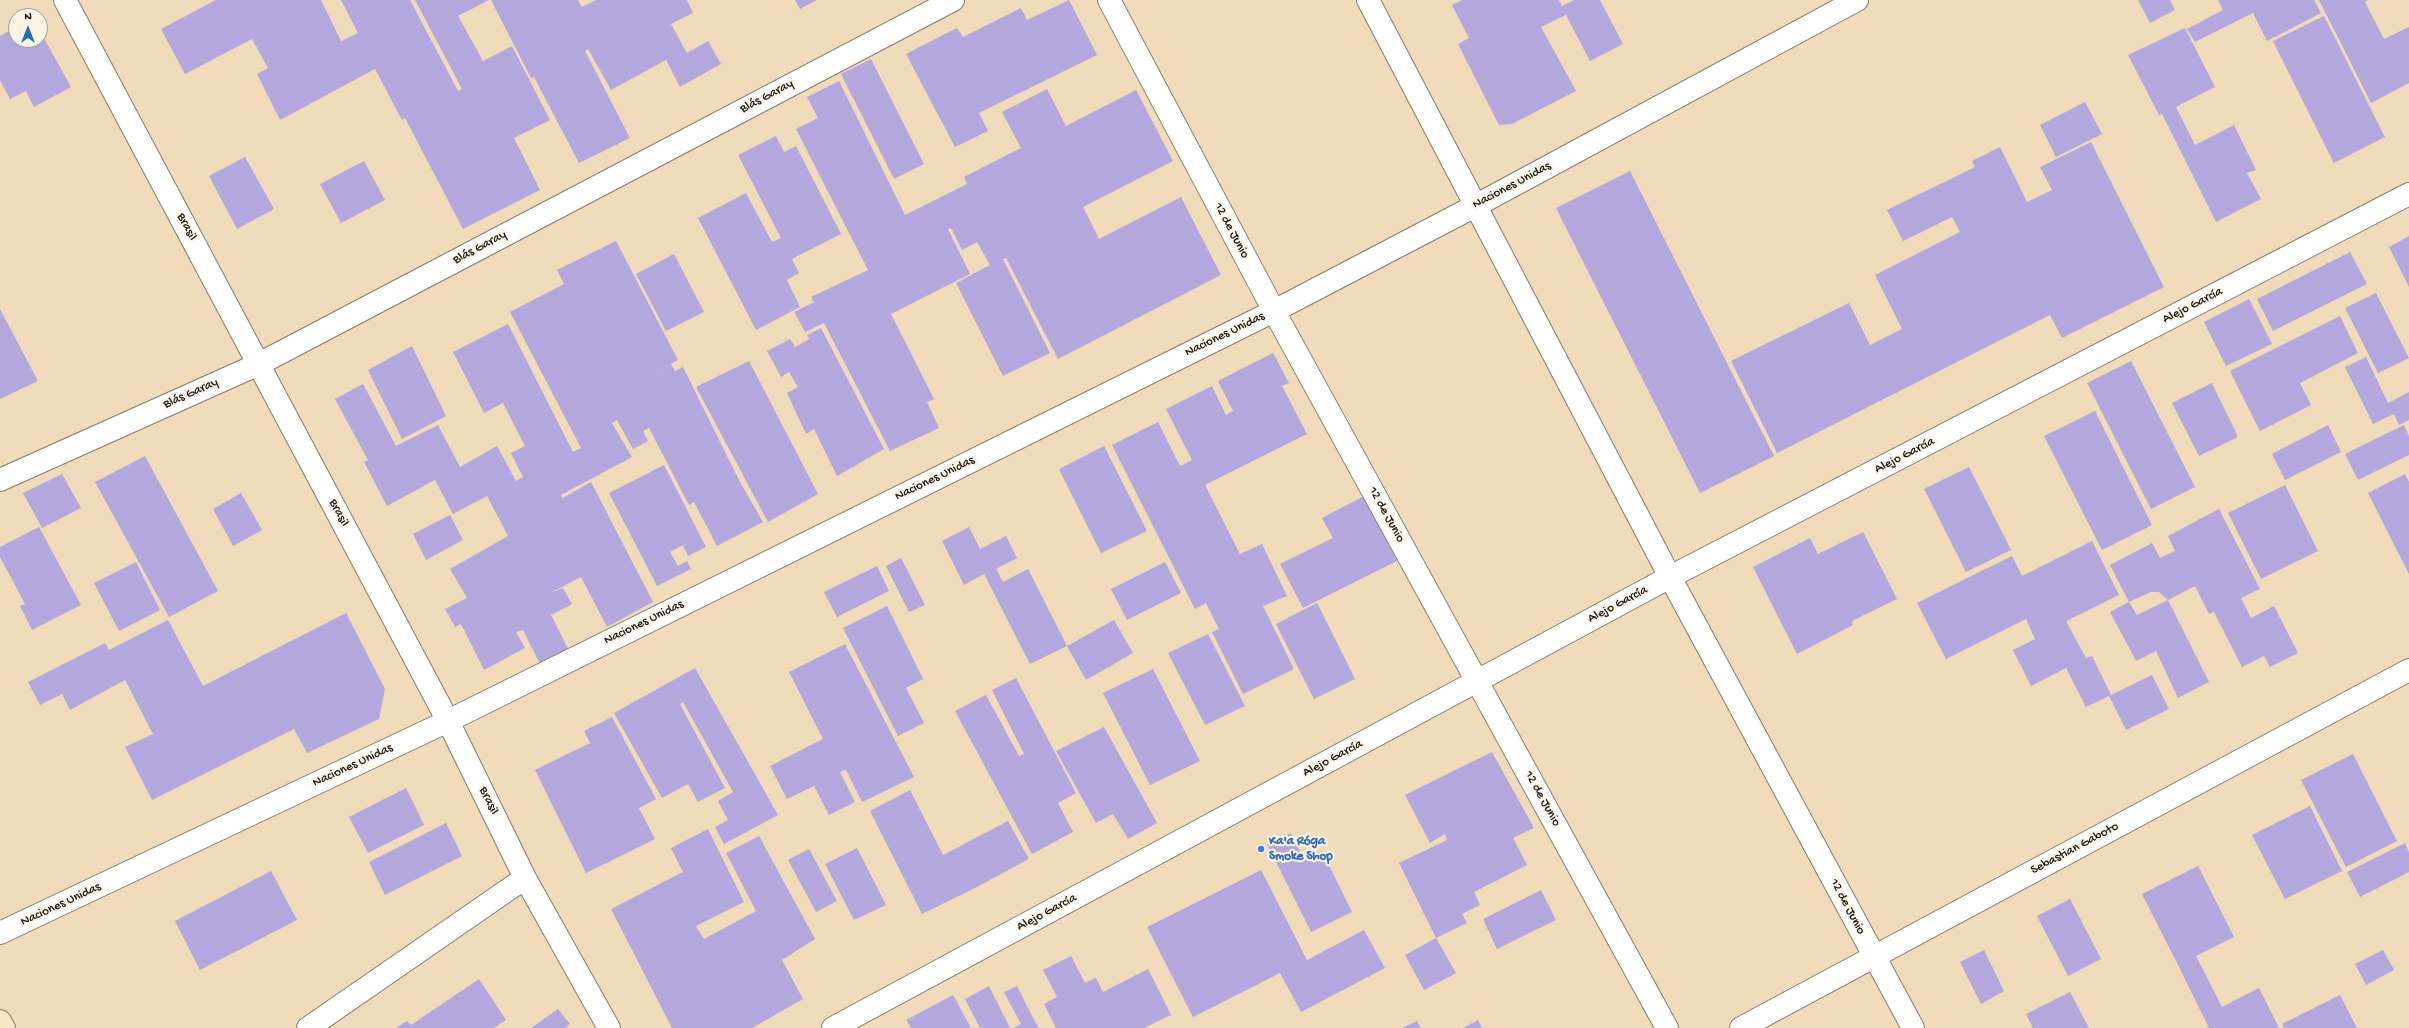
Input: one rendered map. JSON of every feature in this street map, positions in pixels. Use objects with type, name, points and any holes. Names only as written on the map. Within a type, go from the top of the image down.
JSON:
[{"type":"main road","points":[[0,1021],[4,1028]]},
{"type":"street","name":"Brasil","points":[[65,0],[448,721],[525,878],[609,1028]]},
{"type":"street","name":"Blás Garay","points":[[0,480],[259,364],[953,0]]},
{"type":"street","name":"12 de Junio","points":[[1109,0],[1274,311],[1667,1028]]},
{"type":"street","name":"12 de Junio","points":[[1368,0],[1477,205],[1670,577],[1912,1028]]},
{"type":"street","name":"Naciones Unidas","points":[[0,933],[448,721],[1274,311],[1477,205],[1857,0]]},
{"type":"street","name":"Alejo García","points":[[833,1028],[1670,577],[2409,194]]},
{"type":"street","name":"Sebastian Gaboto","points":[[1741,1028],[2409,670]]},
{"type":"street","points":[[308,1028],[525,878]]},
{"type":"building","points":[[216,0],[321,0],[341,41],[358,33],[341,0],[410,0],[458,91],[462,89],[415,0],[489,0],[458,16],[483,61],[512,46],[550,120],[514,138],[540,190],[463,229],[405,118],[402,120],[375,69],[280,120],[257,74],[268,68],[252,39],[185,74],[161,29]]},
{"type":"building","points":[[491,0],[578,0],[582,7],[596,0],[687,0],[693,13],[671,24],[687,53],[708,41],[721,64],[680,87],[666,60],[611,90],[588,49],[585,51],[630,138],[579,163],[534,77],[531,78]]},
{"type":"building","points":[[795,0],[817,0],[800,9]]},
{"type":"building","points":[[1069,0],[1097,55],[979,113],[988,131],[955,147],[906,54],[957,28],[963,37],[1021,8],[1027,20]]},
{"type":"building","points":[[1462,0],[1559,0],[1562,6],[1574,0],[1600,0],[1623,44],[1590,61],[1566,15],[1541,27],[1576,91],[1512,124],[1499,125],[1458,44],[1469,38],[1452,5]]},
{"type":"building","points":[[2138,0],[2170,0],[2175,10],[2150,23]]},
{"type":"building","points":[[2218,0],[2314,0],[2321,13],[2267,41],[2253,13],[2195,42],[2187,29],[2223,10]]},
{"type":"building","points":[[2319,0],[2368,0],[2365,2],[2384,39],[2409,27],[2409,83],[2371,103]]},
{"type":"building","points":[[2324,16],[2385,137],[2334,163],[2273,41]]},
{"type":"building","points":[[2185,28],[2215,87],[2176,107],[2195,145],[2234,125],[2256,170],[2247,173],[2261,199],[2216,222],[2162,114],[2159,115],[2128,55]]},
{"type":"building","points":[[8,32],[8,48],[48,48],[48,45],[71,87],[34,107],[26,91],[10,99],[0,80],[0,36]]},
{"type":"building","points":[[871,59],[924,164],[894,179],[841,74]]},
{"type":"building","points":[[839,81],[905,215],[967,184],[964,177],[1021,148],[1002,112],[1047,89],[1066,126],[1136,90],[1173,161],[1083,207],[1099,239],[1181,197],[1221,275],[1058,359],[1006,258],[1003,259],[1050,353],[1003,376],[956,283],[990,265],[977,242],[962,250],[951,228],[948,229],[970,274],[891,314],[934,399],[927,402],[939,428],[890,451],[824,323],[805,332],[794,312],[814,302],[811,297],[868,270],[796,129],[818,118],[807,97]]},
{"type":"building","points":[[2085,102],[2102,134],[2056,157],[2040,125]]},
{"type":"building","points":[[776,136],[784,152],[796,146],[841,234],[792,259],[799,273],[787,280],[800,307],[756,330],[698,218],[746,193],[772,242],[781,238],[738,155]]},
{"type":"building","points":[[2091,142],[2164,287],[2062,338],[2050,315],[1777,453],[1731,361],[1849,303],[1870,345],[1902,329],[1875,275],[1960,232],[1952,217],[1903,241],[1887,210],[1975,167],[1972,161],[2000,147],[2027,202],[2052,190],[2040,167]]},
{"type":"building","points":[[245,157],[274,209],[237,229],[209,176]]},
{"type":"building","points":[[364,161],[385,200],[341,223],[320,184]]},
{"type":"building","points":[[1630,171],[1774,456],[1700,493],[1556,208]]},
{"type":"building","points":[[2409,236],[2409,287],[2389,247]]},
{"type":"building","points":[[616,241],[678,360],[650,375],[671,364],[675,371],[683,367],[739,480],[763,522],[717,546],[694,502],[689,505],[649,428],[643,431],[648,441],[633,449],[617,420],[612,423],[632,457],[561,495],[563,498],[591,482],[653,602],[607,627],[581,577],[550,593],[563,588],[572,604],[551,615],[568,649],[540,664],[523,630],[516,632],[525,648],[484,670],[461,624],[455,627],[445,609],[467,598],[450,569],[508,536],[487,496],[453,514],[435,480],[387,506],[364,462],[368,460],[335,399],[363,384],[396,446],[438,425],[460,467],[497,446],[516,481],[523,477],[511,453],[525,446],[503,403],[484,413],[453,352],[508,324],[573,452],[581,448],[510,312],[564,284],[557,270]]},
{"type":"building","points":[[2350,252],[2367,284],[2273,331],[2257,299]]},
{"type":"building","points":[[674,254],[704,312],[666,331],[636,274]]},
{"type":"building","points":[[2376,293],[2409,358],[2378,373],[2345,308]]},
{"type":"building","points":[[2249,299],[2272,344],[2226,366],[2204,322]]},
{"type":"building","points":[[0,309],[38,381],[0,399]]},
{"type":"building","points":[[2340,316],[2358,353],[2300,383],[2311,405],[2260,431],[2230,371]]},
{"type":"building","points":[[821,328],[884,449],[837,476],[814,429],[806,434],[787,393],[798,387],[789,372],[781,377],[767,351],[790,339],[795,347],[809,339],[807,335]]},
{"type":"building","points":[[412,346],[446,416],[402,439],[368,370]]},
{"type":"building","points":[[1273,353],[1289,383],[1282,386],[1307,434],[1205,485],[1240,554],[1262,544],[1287,596],[1263,606],[1294,669],[1243,694],[1212,632],[1219,629],[1206,603],[1195,609],[1112,445],[1158,422],[1180,466],[1192,460],[1166,409],[1212,386],[1226,415],[1233,411],[1218,381]]},
{"type":"building","points":[[2366,357],[2388,403],[2409,392],[2409,420],[2399,425],[2394,414],[2373,424],[2345,367]]},
{"type":"building","points":[[749,361],[818,494],[768,522],[696,387]]},
{"type":"building","points":[[2131,361],[2195,487],[2151,509],[2087,383]]},
{"type":"building","points":[[2212,383],[2238,437],[2199,456],[2172,403]]},
{"type":"building","points":[[2095,411],[2152,525],[2102,550],[2044,436]]},
{"type":"building","points":[[2328,425],[2341,452],[2285,480],[2272,454]]},
{"type":"building","points":[[2404,425],[2409,436],[2409,455],[2358,480],[2345,454]]},
{"type":"building","points":[[1104,446],[1147,531],[1101,553],[1059,469]]},
{"type":"building","points":[[145,456],[218,591],[169,617],[95,482]]},
{"type":"building","points":[[664,465],[706,547],[688,556],[683,545],[670,552],[678,566],[687,561],[691,569],[657,586],[609,493]]},
{"type":"building","points":[[1969,467],[2011,550],[1966,572],[1924,489]]},
{"type":"building","points":[[62,474],[81,508],[42,528],[23,493]]},
{"type":"building","points":[[2405,474],[2409,482],[2409,574],[2368,493]]},
{"type":"building","points":[[2285,485],[2318,551],[2261,579],[2228,513]]},
{"type":"building","points":[[241,493],[262,530],[233,546],[213,509]]},
{"type":"building","points":[[1364,496],[1397,561],[1303,608],[1280,564],[1333,538],[1322,518]]},
{"type":"building","points":[[2219,509],[2260,589],[2241,598],[2251,618],[2274,606],[2298,653],[2270,667],[2264,656],[2242,667],[2214,612],[2209,614],[2195,586],[2168,600],[2159,592],[2151,592],[2129,602],[2110,565],[2152,543],[2160,558],[2175,551],[2168,536]]},
{"type":"building","points":[[450,515],[463,540],[426,560],[413,534]]},
{"type":"building","points":[[39,527],[81,605],[32,630],[20,606],[25,604],[0,557],[0,547]]},
{"type":"building","points":[[969,527],[980,549],[1006,536],[1017,558],[996,569],[1003,582],[1028,569],[1067,646],[1030,664],[984,574],[964,585],[942,541]]},
{"type":"building","points":[[1863,532],[1897,599],[1852,621],[1853,625],[1797,654],[1753,567],[1810,538],[1818,554]]},
{"type":"building","points":[[2092,541],[2119,595],[2066,621],[2086,658],[2092,656],[2111,695],[2086,707],[2066,668],[2031,686],[2013,650],[2035,639],[2026,619],[1946,659],[1917,603],[2012,556],[2022,576]]},
{"type":"building","points":[[901,558],[925,605],[909,612],[886,566]]},
{"type":"building","points":[[136,562],[160,610],[119,631],[94,583]]},
{"type":"building","points":[[1165,562],[1181,593],[1127,620],[1111,589]]},
{"type":"building","points":[[877,566],[889,591],[837,617],[824,592]]},
{"type":"building","points":[[2168,600],[2209,682],[2178,698],[2156,651],[2136,661],[2110,612],[2129,602],[2137,615]]},
{"type":"building","points":[[1317,603],[1355,679],[1314,699],[1276,624]]},
{"type":"building","points":[[887,606],[923,679],[906,688],[924,723],[898,736],[843,628]]},
{"type":"building","points":[[346,613],[385,689],[379,719],[307,753],[294,729],[152,800],[125,747],[153,734],[125,680],[70,710],[62,694],[40,705],[28,682],[105,643],[109,650],[168,620],[203,686]]},
{"type":"building","points":[[1114,620],[1133,653],[1086,680],[1067,646]]},
{"type":"building","points":[[1208,634],[1245,706],[1205,725],[1168,653]]},
{"type":"building","points":[[845,644],[914,777],[862,802],[846,770],[840,772],[855,802],[829,815],[814,786],[787,799],[770,766],[823,739],[789,672]]},
{"type":"building","points":[[695,668],[778,815],[724,844],[715,827],[728,820],[718,801],[733,792],[683,702],[680,704],[725,788],[698,802],[688,784],[662,798],[614,713]]},
{"type":"building","points":[[1153,669],[1200,761],[1150,785],[1103,693]]},
{"type":"building","points":[[2152,675],[2169,709],[2126,730],[2109,696]]},
{"type":"building","points":[[1016,678],[1076,793],[1058,803],[1073,832],[1032,854],[955,711],[986,695],[1019,756],[1024,754],[992,690]]},
{"type":"building","points":[[612,717],[656,799],[639,808],[655,839],[586,873],[535,770],[590,743],[584,731]]},
{"type":"building","points":[[1104,727],[1157,823],[1128,839],[1113,814],[1096,823],[1056,751]]},
{"type":"building","points":[[1492,752],[1534,828],[1513,838],[1527,865],[1474,892],[1480,905],[1462,914],[1467,923],[1436,938],[1399,863],[1447,840],[1445,834],[1430,843],[1405,795]]},
{"type":"building","points":[[2353,754],[2397,841],[2346,867],[2301,780]]},
{"type":"building","points":[[406,788],[424,825],[368,853],[349,817]]},
{"type":"building","points":[[910,790],[943,855],[1008,821],[1029,859],[922,914],[870,811]]},
{"type":"building","points":[[2310,806],[2342,871],[2285,899],[2252,835]]},
{"type":"building","points":[[446,823],[462,856],[385,895],[369,862]]},
{"type":"building","points":[[708,829],[744,902],[696,926],[704,939],[756,911],[726,853],[759,836],[815,939],[782,960],[803,999],[752,1028],[672,1028],[611,909],[683,872],[671,848]]},
{"type":"building","points":[[1291,833],[1304,860],[1322,851],[1352,912],[1311,932],[1267,844]]},
{"type":"building","points":[[2405,843],[2409,852],[2409,872],[2360,897],[2347,872]]},
{"type":"building","points":[[857,848],[886,905],[854,920],[825,864]]},
{"type":"building","points":[[809,849],[837,901],[816,912],[788,860]]},
{"type":"building","points":[[2198,866],[2234,937],[2196,956],[2222,1007],[2259,988],[2279,1028],[2209,1028],[2142,894]]},
{"type":"building","points":[[1261,870],[1307,960],[1364,930],[1385,968],[1301,1012],[1280,973],[1193,1017],[1147,927]]},
{"type":"building","points":[[271,871],[297,920],[200,970],[175,921]]},
{"type":"building","points":[[1541,890],[1556,920],[1497,949],[1483,919]]},
{"type":"building","points":[[2070,899],[2101,959],[2068,976],[2037,916]]},
{"type":"building","points":[[1436,938],[1456,973],[1424,990],[1405,955]]},
{"type":"building","points":[[1984,950],[2004,991],[1981,1004],[1960,962]]},
{"type":"building","points":[[2383,950],[2394,970],[2366,985],[2355,964]]},
{"type":"building","points":[[1071,956],[1085,983],[1096,978],[1103,992],[1148,969],[1171,1015],[1144,1028],[1056,1028],[1044,1004],[1057,997],[1043,970]]},
{"type":"building","points":[[479,979],[506,1020],[494,1028],[396,1028],[407,1021],[411,1025]]},
{"type":"building","points":[[989,986],[1010,1028],[980,1028],[965,999]]},
{"type":"building","points":[[1017,986],[1039,1028],[1013,1028],[1021,1024],[1004,992]]},
{"type":"building","points":[[2070,992],[2089,1028],[2033,1028],[2026,1014]]},
{"type":"building","points":[[953,995],[971,1028],[911,1028],[906,1020]]},
{"type":"building","points":[[2340,995],[2357,1028],[2284,1028],[2282,1024]]},
{"type":"building","points":[[558,1009],[570,1024],[565,1028],[531,1028]]},
{"type":"building","points":[[1478,1020],[1482,1028],[1463,1028]]},
{"type":"building","points":[[1417,1021],[1421,1028],[1402,1028]]},
{"type":"place","name":"Ka'a Róga Smoke Shop","points":[[1261,849]]}]
